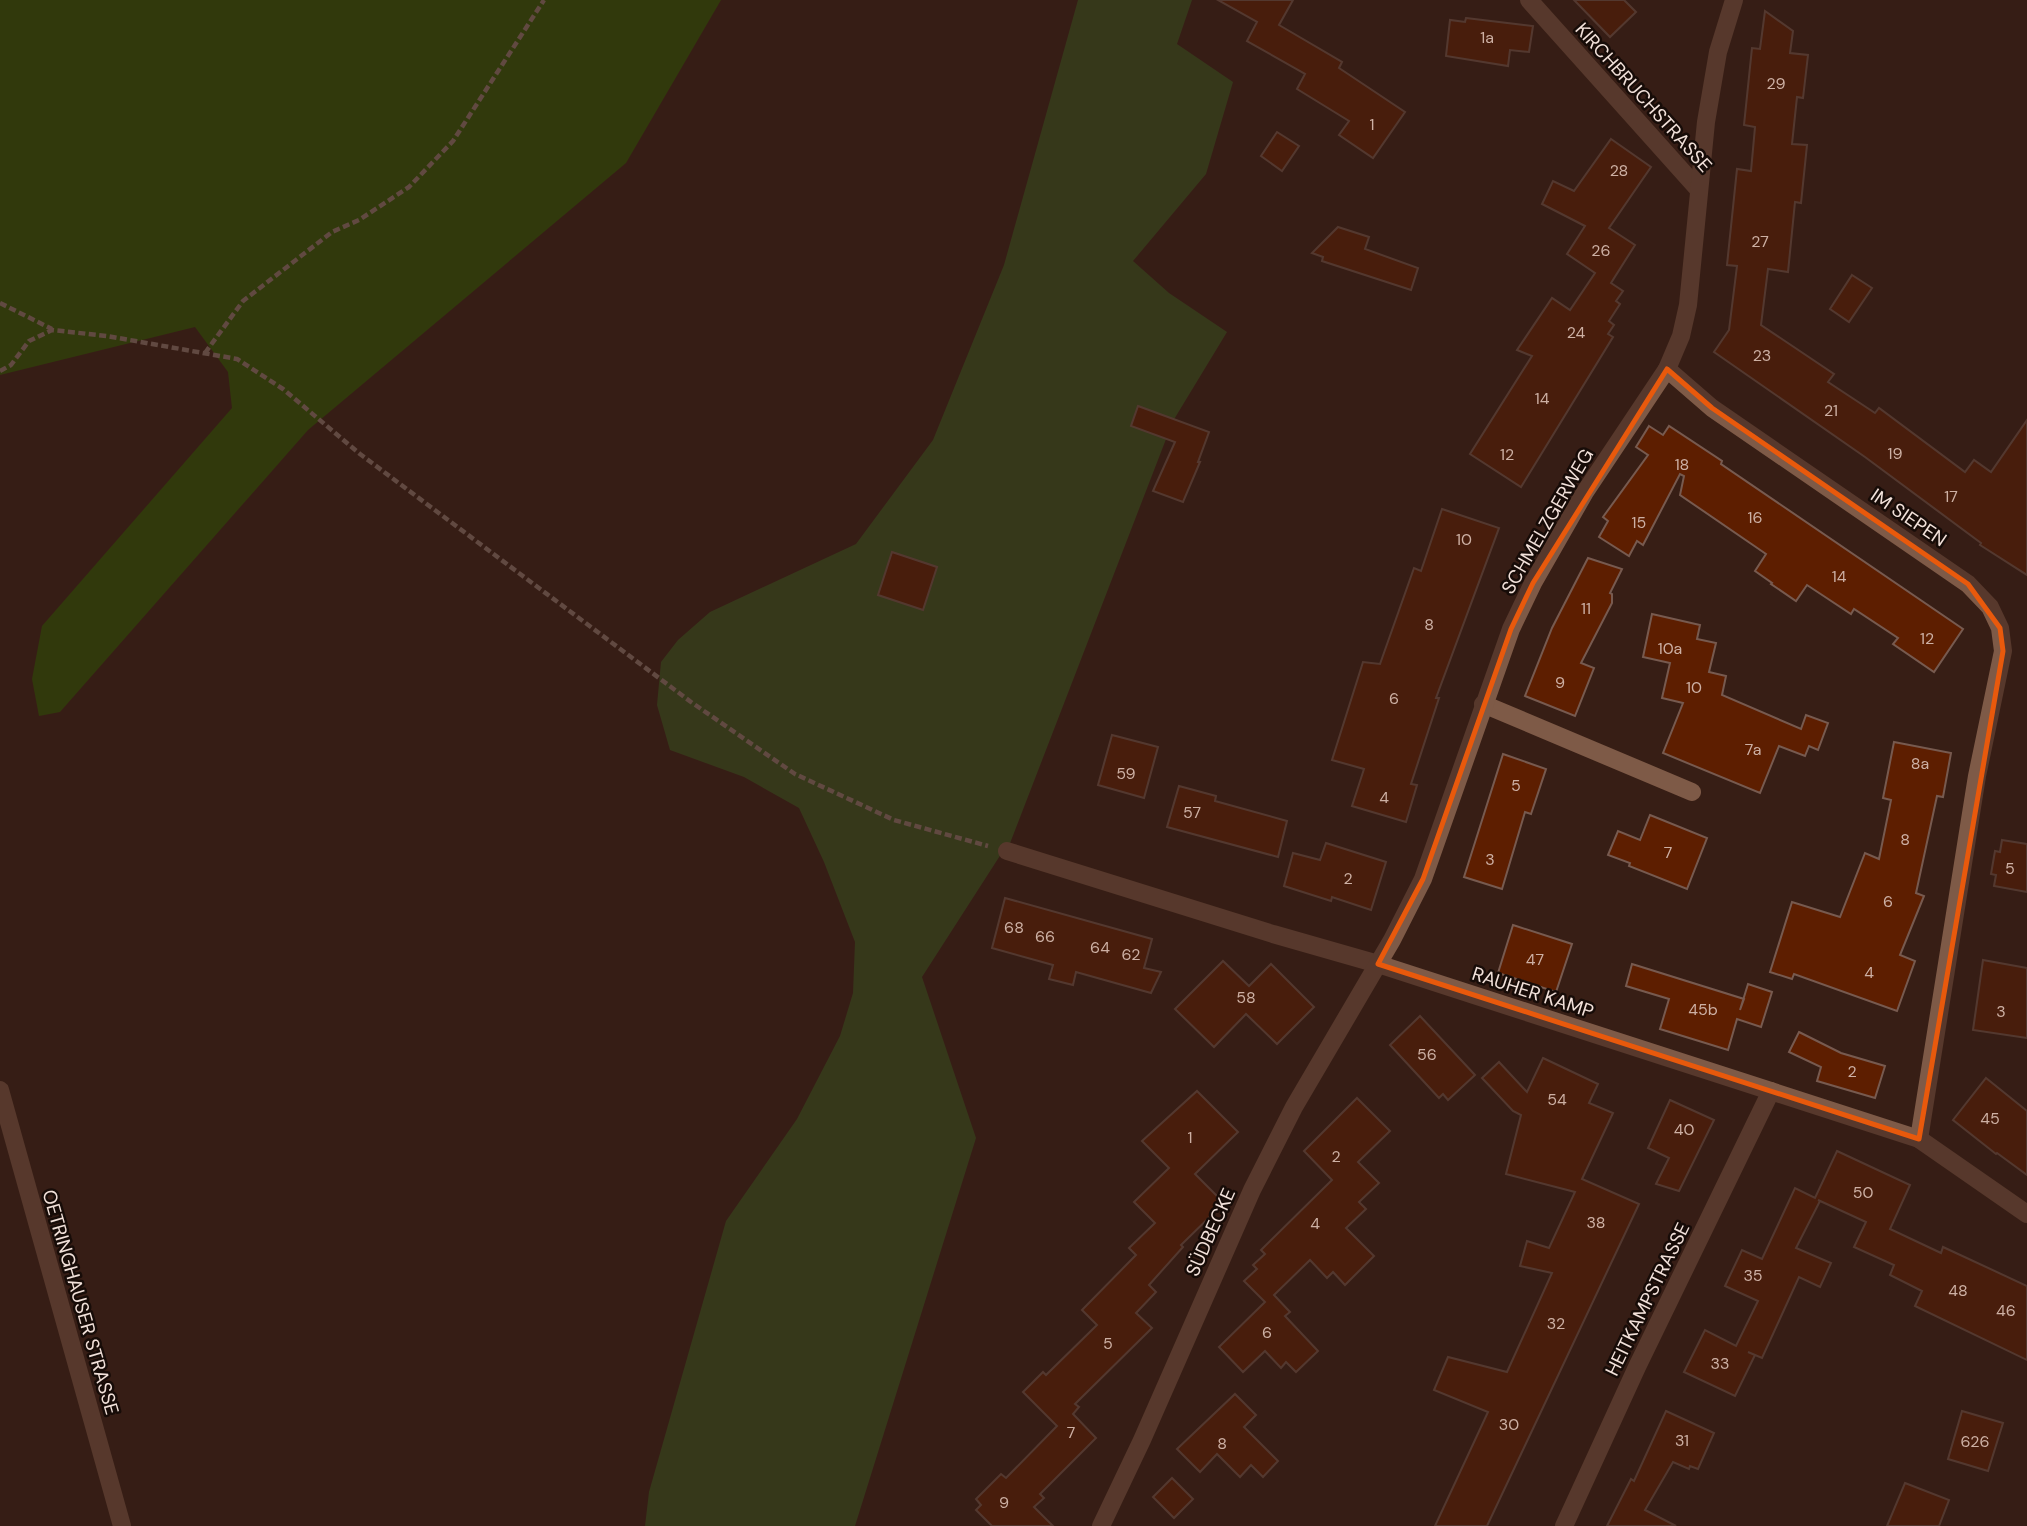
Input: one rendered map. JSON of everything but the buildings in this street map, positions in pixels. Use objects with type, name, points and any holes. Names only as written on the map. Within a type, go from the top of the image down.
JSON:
[{"type":"street","name":"KIRCHBRUCHSTRASSE","points":[[1529,0],[1699,190]]},
{"type":"street","points":[[1667,369],[1681,336],[1688,304],[1706,122],[1718,52],[1734,0]]},
{"type":"street","name":"SCHMELZGERWEG","points":[[1378,964],[1423,879],[1511,629],[1539,572],[1585,492],[1667,369]]},
{"type":"street","name":"IM SIEPEN","points":[[1667,369],[1712,408],[1968,584],[1990,607],[2000,628],[2003,651],[1977,776],[1919,1139]]},
{"type":"street","points":[[1483,704],[1692,792]]},
{"type":"street","name":"RAUHER KAMP","points":[[1007,851],[1209,915],[1378,964],[1919,1139],[2027,1214]]},
{"type":"street","name":"SÜDBECKE","points":[[1101,1526],[1142,1440],[1252,1190],[1294,1107],[1378,964]]},
{"type":"street","name":"OETRINGHAUSER STRASSE","points":[[0,1090],[122,1526]]},
{"type":"street","name":"HEITKAMPSTRASSE","points":[[1564,1526],[1637,1367],[1771,1091]]},
{"type":"path","points":[[205,353],[243,301],[332,232],[359,220],[409,187],[453,141],[544,0]]},
{"type":"path","points":[[0,303],[52,330],[107,336],[236,359],[283,389],[359,454],[691,702],[795,774],[894,820],[1007,851]]},
{"type":"path","points":[[0,370],[11,365],[29,341],[52,330]]},
{"type":"highlighted area","points":[[1667,369],[1712,408],[1968,584],[2000,628],[2003,651],[1919,1139],[1378,964],[1423,879],[1511,629],[1533,583]]},
{"type":"green space","points":[[0,0],[721,0],[626,163],[308,430],[60,712],[39,716],[32,679],[42,626],[232,408],[228,372],[195,327],[0,375]]},
{"type":"green space","points":[[1078,0],[1192,0],[1177,44],[1233,82],[1206,174],[1133,261],[1169,293],[1227,332],[1173,421],[1007,851],[1003,851],[922,977],[976,1138],[855,1526],[645,1526],[649,1492],[726,1221],[797,1119],[840,1036],[853,993],[855,942],[824,862],[799,808],[744,777],[670,750],[657,705],[661,662],[678,640],[710,612],[856,544],[933,440],[1004,265]]}]
